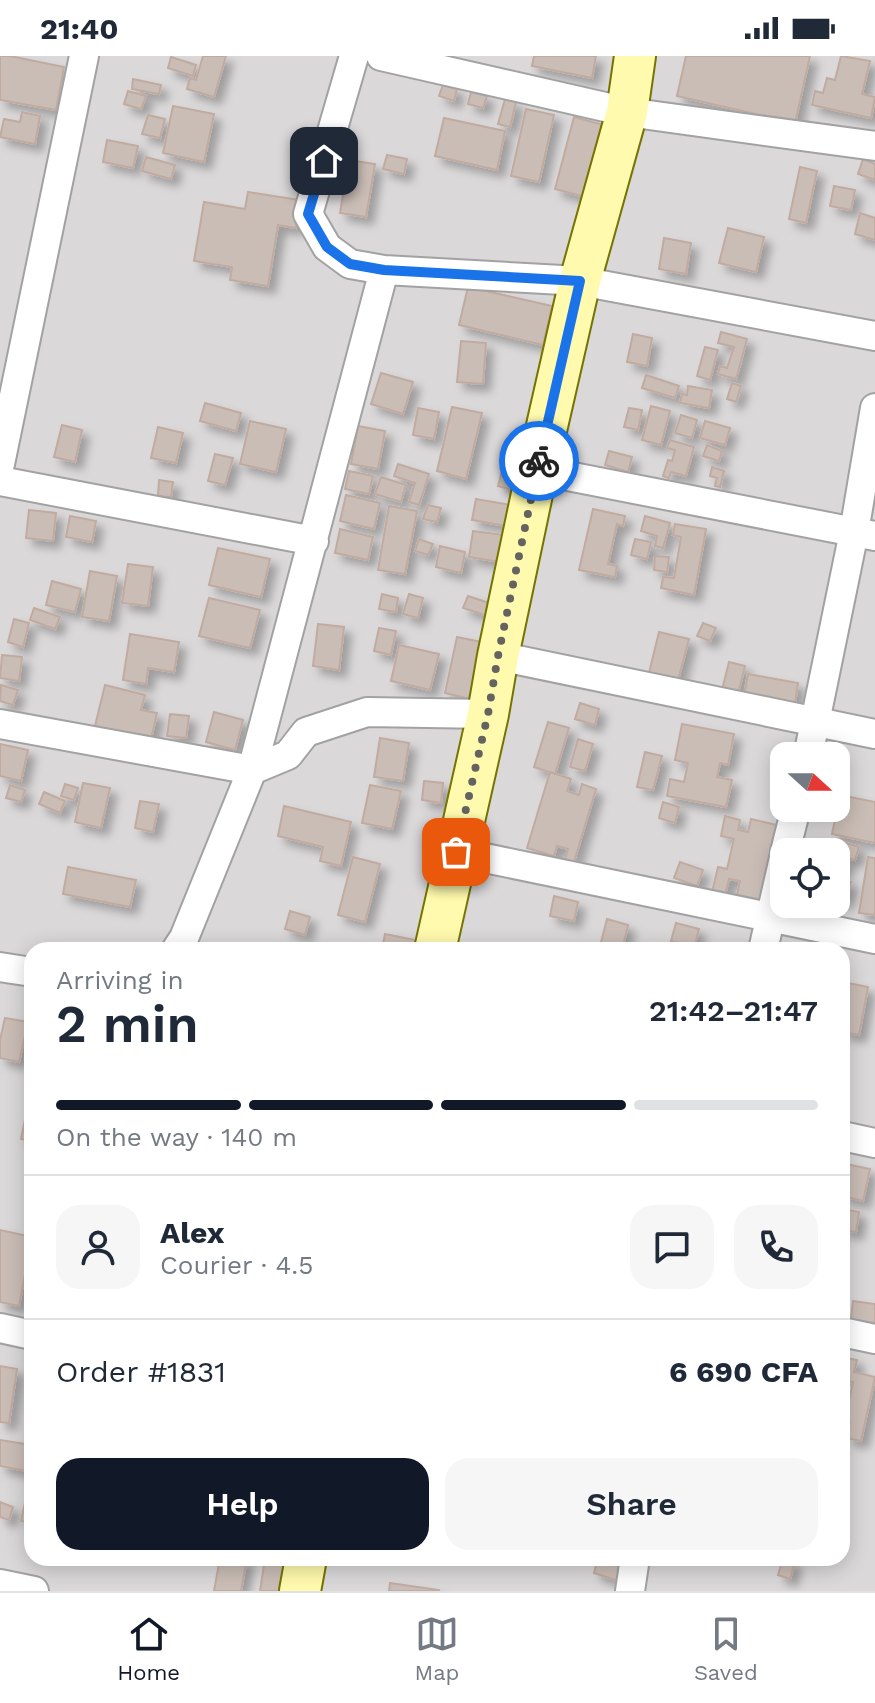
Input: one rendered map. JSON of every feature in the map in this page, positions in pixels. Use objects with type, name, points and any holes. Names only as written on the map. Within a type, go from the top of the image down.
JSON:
[{"type":"main road","points":[[437,942],[488,714],[537,470],[580,281],[627,112],[635,56]]},
{"type":"main road","points":[[300,1591],[305,1566]]},
{"type":"street","points":[[0,464],[12,346],[84,56]]},
{"type":"street","points":[[354,56],[308,214],[327,247],[350,264],[384,270],[580,281],[875,336]]},
{"type":"street","points":[[381,56],[627,112],[875,146]]},
{"type":"street","points":[[181,942],[252,770],[384,270]]},
{"type":"street","points":[[811,742],[865,534],[875,408]]},
{"type":"street","points":[[537,470],[865,534]]},
{"type":"street","points":[[0,481],[314,541]]},
{"type":"street","points":[[498,656],[875,734]]},
{"type":"street","points":[[0,724],[252,770],[288,755],[306,732],[367,712],[488,714]]},
{"type":"street","points":[[456,852],[770,917],[765,942]]},
{"type":"street","points":[[775,918],[875,939]]},
{"type":"street","points":[[0,967],[24,971]]},
{"type":"street","points":[[850,1138],[875,1143]]},
{"type":"street","points":[[0,1328],[24,1333]]},
{"type":"street","points":[[850,1334],[875,1339]]},
{"type":"street","points":[[630,1591],[634,1566]]},
{"type":"street","points":[[0,1584],[34,1591]]},
{"type":"shaded area","points":[[0,56],[875,56],[875,1591],[0,1591]]},
{"type":"building","points":[[0,56],[64,67],[56,110],[0,100]]},
{"type":"building","points":[[203,56],[226,56],[214,97],[187,89],[190,78],[196,80]]},
{"type":"building","points":[[534,56],[596,56],[592,78],[532,66]]},
{"type":"building","points":[[686,56],[810,56],[795,123],[677,96]]},
{"type":"building","points":[[841,56],[870,61],[862,94],[875,97],[871,118],[812,105],[815,91],[823,93],[827,78],[835,80]]},
{"type":"building","points":[[171,57],[196,65],[193,76],[168,68]]},
{"type":"building","points":[[133,79],[161,85],[159,94],[132,89]]},
{"type":"building","points":[[443,85],[457,89],[454,101],[439,96]]},
{"type":"building","points":[[128,91],[146,96],[141,109],[124,104]]},
{"type":"building","points":[[471,92],[487,96],[483,108],[468,104]]},
{"type":"building","points":[[505,99],[516,102],[510,127],[498,124]]},
{"type":"building","points":[[173,106],[214,114],[204,162],[163,153]]},
{"type":"building","points":[[526,109],[554,115],[539,182],[511,176]]},
{"type":"building","points":[[22,112],[40,116],[35,144],[0,137],[4,119],[20,122]]},
{"type":"building","points":[[148,115],[165,119],[160,138],[142,134]]},
{"type":"building","points":[[574,117],[604,125],[585,197],[555,189]]},
{"type":"building","points":[[444,118],[505,131],[497,170],[435,156]]},
{"type":"building","points":[[107,140],[138,146],[133,168],[103,162]]},
{"type":"building","points":[[387,155],[407,159],[404,174],[383,169]]},
{"type":"building","points":[[146,157],[175,165],[171,179],[142,171]]},
{"type":"building","points":[[863,159],[875,164],[875,180],[858,174]]},
{"type":"building","points":[[349,160],[375,164],[366,217],[340,213]]},
{"type":"building","points":[[800,167],[817,171],[806,223],[789,219]]},
{"type":"building","points":[[834,186],[855,190],[851,210],[830,206]]},
{"type":"building","points":[[248,192],[300,200],[296,228],[278,225],[268,286],[230,280],[232,267],[194,261],[204,202],[245,209]]},
{"type":"building","points":[[860,213],[875,218],[875,240],[855,234]]},
{"type":"building","points":[[728,228],[764,237],[756,272],[719,263]]},
{"type":"building","points":[[664,238],[691,243],[686,274],[659,269]]},
{"type":"building","points":[[468,287],[552,306],[543,345],[459,325]]},
{"type":"building","points":[[721,332],[747,339],[736,379],[718,374],[720,366],[727,368],[734,347],[718,343]]},
{"type":"building","points":[[633,334],[652,338],[647,366],[627,362]]},
{"type":"building","points":[[461,341],[486,343],[483,384],[457,382]]},
{"type":"building","points":[[705,347],[718,350],[710,380],[697,376]]},
{"type":"building","points":[[381,373],[413,382],[403,414],[371,404]]},
{"type":"building","points":[[646,375],[679,386],[675,398],[642,388]]},
{"type":"building","points":[[732,383],[741,386],[736,402],[727,399]]},
{"type":"building","points":[[688,386],[712,390],[709,408],[680,403],[682,394],[687,395]]},
{"type":"building","points":[[205,403],[241,413],[236,431],[200,421]]},
{"type":"building","points":[[651,406],[670,411],[661,445],[642,440]]},
{"type":"building","points":[[452,407],[482,413],[466,479],[437,471]]},
{"type":"building","points":[[418,408],[439,412],[434,439],[413,435]]},
{"type":"building","points":[[629,408],[642,410],[638,430],[624,427]]},
{"type":"building","points":[[681,415],[697,420],[692,438],[675,433]]},
{"type":"building","points":[[250,421],[286,429],[276,472],[240,464]]},
{"type":"building","points":[[705,421],[730,428],[725,445],[700,438]]},
{"type":"building","points":[[62,425],[82,430],[75,462],[54,457]]},
{"type":"building","points":[[358,426],[385,431],[378,469],[351,464]]},
{"type":"building","points":[[158,427],[183,433],[176,463],[151,458]]},
{"type":"building","points":[[670,440],[694,447],[686,476],[671,472],[669,478],[663,476],[675,450],[667,448]]},
{"type":"building","points":[[707,445],[722,451],[719,461],[703,456]]},
{"type":"building","points":[[609,451],[632,457],[628,472],[605,465]]},
{"type":"building","points":[[215,454],[233,458],[225,485],[208,481]]},
{"type":"building","points":[[398,464],[429,474],[419,505],[409,502],[415,483],[394,476]]},
{"type":"building","points":[[504,464],[518,468],[512,490],[498,486]]},
{"type":"building","points":[[712,467],[724,471],[720,487],[715,486],[717,478],[710,476]]},
{"type":"building","points":[[349,471],[373,476],[369,494],[345,489]]},
{"type":"building","points":[[381,477],[406,485],[401,502],[375,494]]},
{"type":"building","points":[[159,480],[173,482],[171,497],[158,496]]},
{"type":"building","points":[[346,495],[380,503],[374,529],[340,521]]},
{"type":"building","points":[[476,499],[511,505],[507,526],[472,520]]},
{"type":"building","points":[[428,505],[441,508],[437,522],[423,519]]},
{"type":"building","points":[[389,506],[417,511],[405,574],[378,570]]},
{"type":"building","points":[[593,509],[625,516],[623,526],[617,524],[608,564],[617,566],[615,577],[579,570]]},
{"type":"building","points":[[29,510],[56,513],[53,541],[26,538]]},
{"type":"building","points":[[70,516],[96,521],[92,542],[66,537]]},
{"type":"building","points":[[645,516],[670,523],[663,548],[655,546],[657,536],[641,531]]},
{"type":"building","points":[[675,524],[706,529],[694,595],[661,588],[663,577],[674,578],[681,537],[673,535]]},
{"type":"building","points":[[340,529],[373,537],[368,560],[335,553]]},
{"type":"building","points":[[473,531],[504,535],[501,562],[469,557]]},
{"type":"building","points":[[419,539],[433,544],[428,555],[415,551]]},
{"type":"building","points":[[635,539],[651,542],[647,559],[631,555]]},
{"type":"building","points":[[440,546],[465,552],[461,573],[436,567]]},
{"type":"building","points":[[218,548],[270,559],[261,597],[209,585]]},
{"type":"building","points":[[655,556],[669,557],[667,572],[654,570]]},
{"type":"building","points":[[128,564],[153,567],[148,606],[122,603]]},
{"type":"building","points":[[90,571],[117,576],[109,621],[82,617]]},
{"type":"building","points":[[52,581],[81,589],[75,612],[46,605]]},
{"type":"building","points":[[382,594],[398,598],[396,612],[379,609]]},
{"type":"building","points":[[409,594],[423,598],[418,618],[403,614]]},
{"type":"building","points":[[468,596],[489,603],[485,615],[463,608]]},
{"type":"building","points":[[209,598],[260,610],[250,648],[199,636]]},
{"type":"building","points":[[34,608],[60,617],[55,629],[30,620]]},
{"type":"building","points":[[14,619],[29,623],[23,647],[8,642]]},
{"type":"building","points":[[703,623],[716,628],[710,641],[697,636]]},
{"type":"building","points":[[318,624],[344,627],[339,670],[313,666]]},
{"type":"building","points":[[379,628],[396,631],[391,655],[374,651]]},
{"type":"building","points":[[659,632],[689,639],[678,680],[649,673]]},
{"type":"building","points":[[130,634],[179,642],[174,672],[148,668],[146,684],[123,680]]},
{"type":"building","points":[[457,637],[482,642],[470,699],[445,693]]},
{"type":"building","points":[[399,645],[439,654],[430,690],[391,681]]},
{"type":"building","points":[[2,655],[22,657],[19,681],[0,678]]},
{"type":"building","points":[[729,662],[745,666],[738,694],[722,690]]},
{"type":"building","points":[[748,674],[798,683],[795,704],[744,695]]},
{"type":"building","points":[[1,685],[18,690],[13,705],[0,701]]},
{"type":"building","points":[[105,685],[145,695],[141,710],[157,713],[151,739],[95,726]]},
{"type":"building","points":[[580,703],[599,709],[595,725],[575,719]]},
{"type":"building","points":[[214,712],[243,720],[235,750],[206,742]]},
{"type":"building","points":[[170,714],[189,716],[186,738],[167,736]]},
{"type":"building","points":[[548,722],[569,728],[555,774],[534,767]]},
{"type":"building","points":[[682,724],[734,734],[728,765],[720,763],[717,777],[732,780],[726,807],[667,796],[670,779],[684,782],[688,763],[675,760]]},
{"type":"building","points":[[380,738],[409,743],[403,781],[374,777]]},
{"type":"building","points":[[578,739],[593,744],[585,771],[570,767]]},
{"type":"building","points":[[0,744],[28,750],[21,781],[0,776]]},
{"type":"building","points":[[645,752],[662,756],[653,790],[637,787]]},
{"type":"building","points":[[550,772],[571,779],[567,791],[579,795],[582,784],[596,789],[574,862],[565,859],[568,849],[557,846],[554,856],[527,848]]},
{"type":"building","points":[[424,781],[443,783],[441,803],[422,800]]},
{"type":"building","points":[[83,783],[110,788],[101,828],[75,822]]},
{"type":"building","points":[[65,784],[78,788],[74,800],[61,796]]},
{"type":"building","points":[[10,785],[25,790],[21,802],[6,798]]},
{"type":"building","points":[[370,785],[401,791],[392,829],[362,823]]},
{"type":"building","points":[[44,792],[65,801],[60,813],[39,804]]},
{"type":"building","points":[[850,797],[875,802],[875,843],[832,834],[834,822],[850,822]]},
{"type":"building","points":[[140,801],[159,804],[153,832],[135,828]]},
{"type":"building","points":[[663,802],[679,807],[675,823],[659,818]]},
{"type":"building","points":[[284,806],[351,822],[341,866],[320,861],[323,847],[278,836]]},
{"type":"building","points":[[725,816],[740,820],[738,830],[748,832],[751,819],[781,826],[778,838],[770,838],[770,875],[764,901],[737,895],[740,881],[729,879],[725,895],[712,892],[718,867],[727,869],[734,839],[721,836]]},
{"type":"building","points":[[850,844],[859,847],[855,860],[850,859]]},
{"type":"building","points":[[353,857],[380,864],[365,922],[338,915]]},
{"type":"building","points":[[868,857],[875,858],[875,915],[859,913]]},
{"type":"building","points":[[680,862],[703,870],[697,886],[674,878]]},
{"type":"building","points":[[68,867],[136,880],[130,907],[63,894]]},
{"type":"building","points":[[554,896],[578,902],[574,921],[550,916]]},
{"type":"building","points":[[290,911],[310,917],[305,935],[285,929]]},
{"type":"building","points":[[607,919],[628,925],[624,942],[601,942]]},
{"type":"building","points":[[676,923],[699,929],[696,942],[671,941]]},
{"type":"building","points":[[385,934],[415,940],[415,942],[384,942]]},
{"type":"building","points":[[850,983],[868,987],[859,1035],[850,1033]]},
{"type":"building","points":[[5,1018],[24,1021],[19,1062],[0,1058]]},
{"type":"building","points":[[850,1165],[870,1169],[863,1201],[850,1198]]},
{"type":"building","points":[[850,1210],[859,1212],[856,1232],[850,1231]]},
{"type":"building","points":[[0,1230],[24,1235],[24,1279],[19,1306],[0,1302]]},
{"type":"building","points":[[853,1301],[875,1304],[875,1323],[851,1319]]},
{"type":"building","points":[[850,1359],[857,1360],[854,1372],[875,1377],[861,1441],[850,1439],[853,1382],[850,1381]]},
{"type":"building","points":[[0,1366],[17,1369],[9,1423],[0,1422]]},
{"type":"building","points":[[0,1440],[24,1444],[24,1470],[0,1466]]},
{"type":"building","points":[[0,1502],[13,1507],[9,1520],[0,1517]]},
{"type":"building","points":[[219,1566],[246,1566],[241,1591],[214,1591]]},
{"type":"building","points":[[264,1566],[301,1566],[297,1591],[260,1591]]},
{"type":"building","points":[[596,1566],[624,1566],[619,1581],[594,1573]]},
{"type":"building","points":[[781,1566],[794,1566],[790,1579],[778,1575]]},
{"type":"building","points":[[390,1583],[439,1590],[439,1591],[389,1591]]},
{"type":"way so far","points":[[456,852],[488,714],[539,461]]},
{"type":"route","points":[[324,161],[308,214],[327,247],[350,264],[384,270],[580,281],[539,461]]}]
